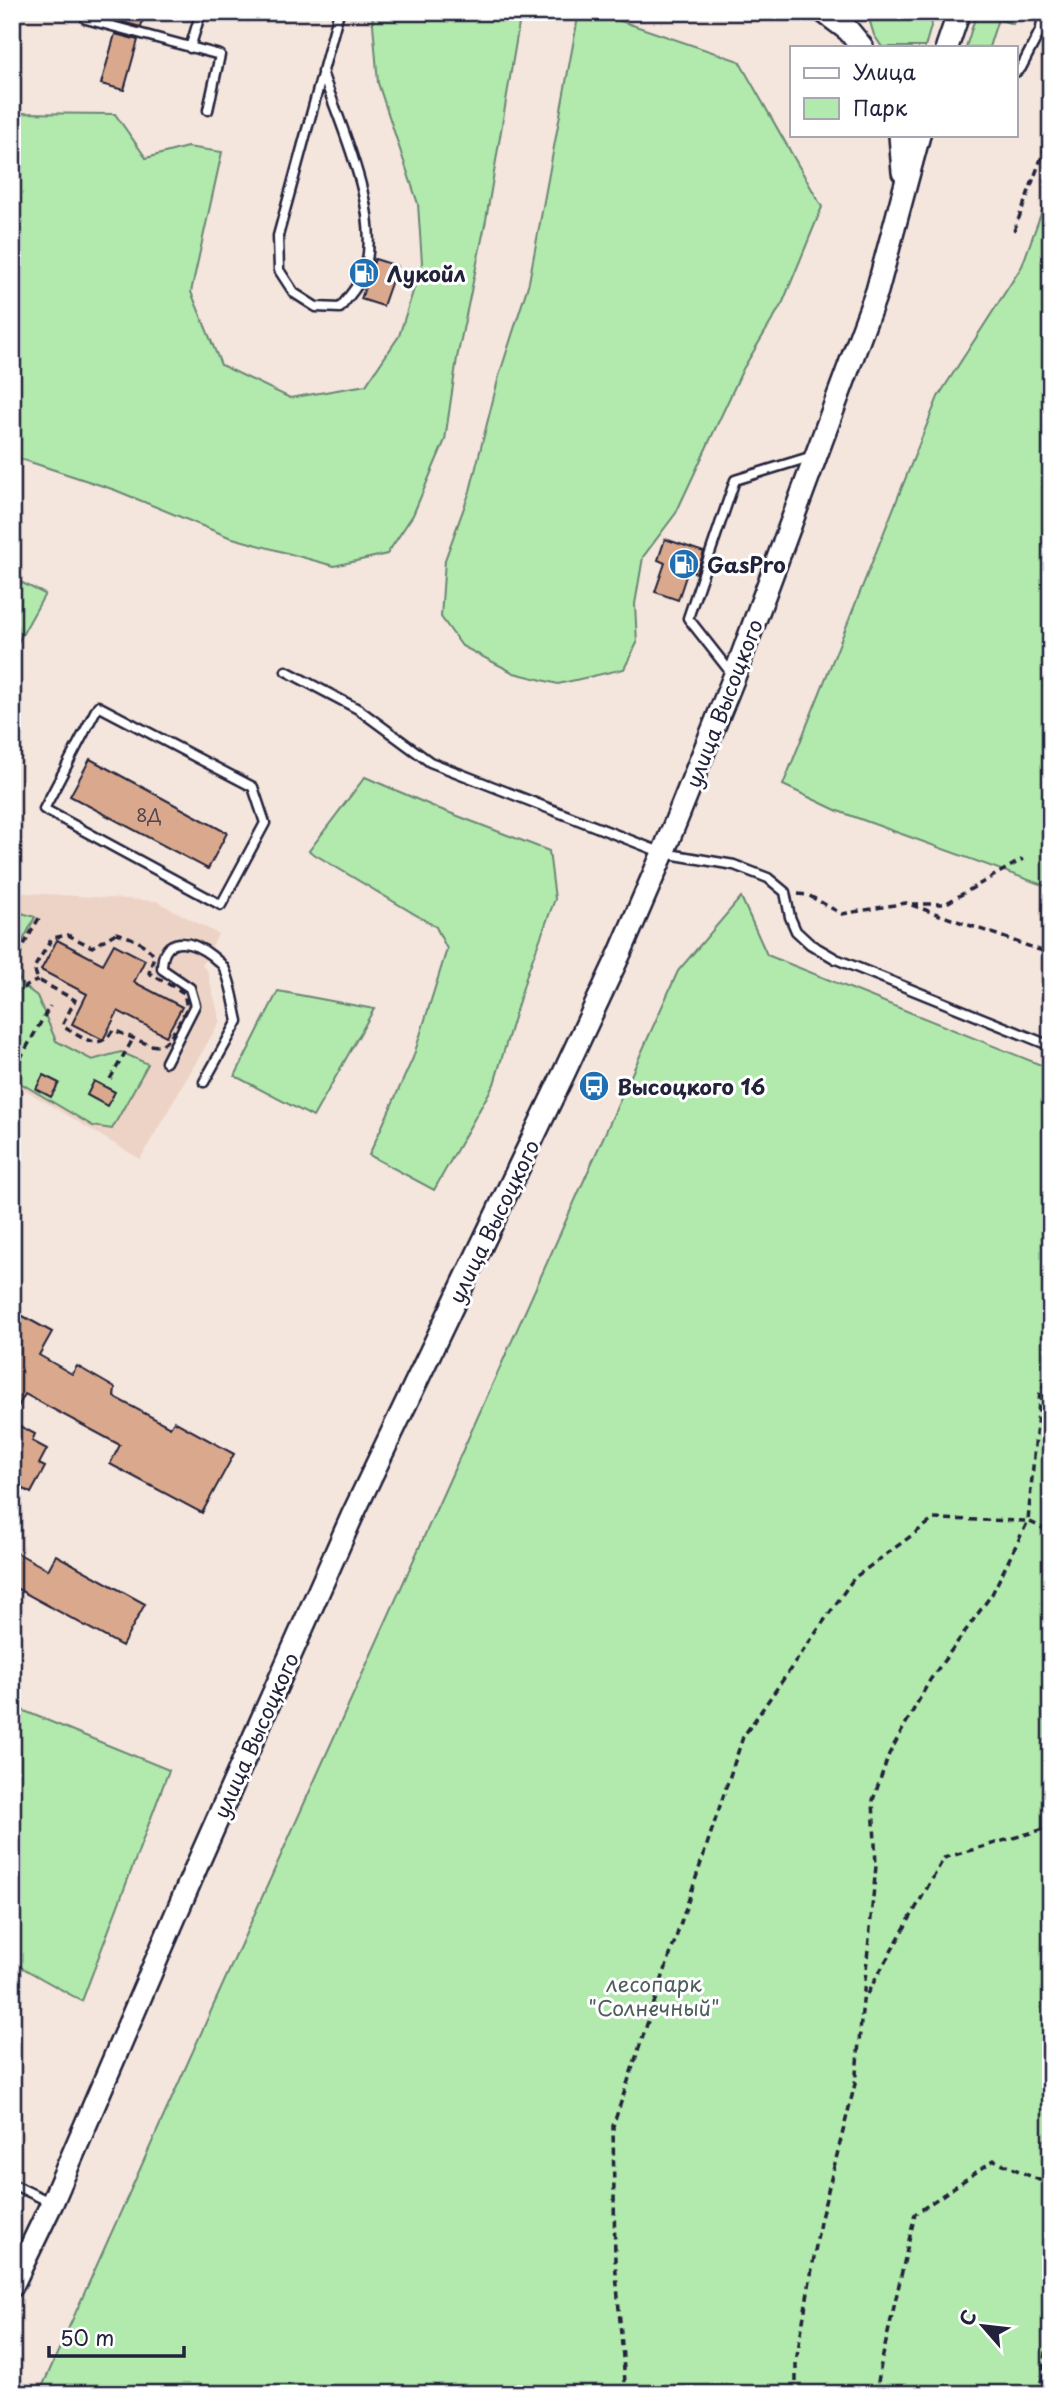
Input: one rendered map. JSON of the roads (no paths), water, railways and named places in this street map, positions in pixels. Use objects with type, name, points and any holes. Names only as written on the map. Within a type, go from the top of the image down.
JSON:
[{"type":"main road","points":[[824,12],[848,30],[862,46]]},
{"type":"main road","points":[[853,12],[863,46]]},
{"type":"main road","points":[[947,46],[959,12]]},
{"type":"main road","points":[[900,136],[904,184]]},
{"type":"main road","name":"улица Высоцкого","points":[[12,2286],[52,2203],[198,1863],[353,1514],[569,1063],[663,853],[734,677],[877,291],[919,136]]},
{"type":"lane","points":[[88,12],[86,19],[220,55],[208,110]]},
{"type":"lane","points":[[190,48],[201,12]]},
{"type":"lane","points":[[322,72],[361,186],[370,234],[364,273],[340,308],[316,307],[294,293],[279,270],[278,236],[322,72],[340,12]]},
{"type":"lane","points":[[1018,70],[1041,29],[1043,12]]},
{"type":"lane","points":[[734,677],[688,618],[735,480],[818,454]]},
{"type":"lane","points":[[286,671],[358,709],[430,762],[663,853],[734,865],[768,878],[785,892],[796,931],[810,944],[836,959],[1051,1046]]},
{"type":"lane","points":[[99,706],[228,773],[253,787],[265,823],[221,905],[44,809],[99,706]]},
{"type":"lane","points":[[166,1062],[195,1005],[190,988],[162,969],[161,965],[167,950],[174,944],[179,941],[188,942],[208,953],[223,966],[238,1021],[204,1082]]},
{"type":"lane","points":[[12,2184],[52,2203]]},
{"type":"place","name":"Лукойл","points":[[364,273]]},
{"type":"place","name":"GasPro","points":[[684,564]]},
{"type":"place","name":"Высоцкого 16","points":[[594,1086]]},
{"type":"park label","name":"лесопарк \"Солнечный\"","points":[[654,1995]]}]
